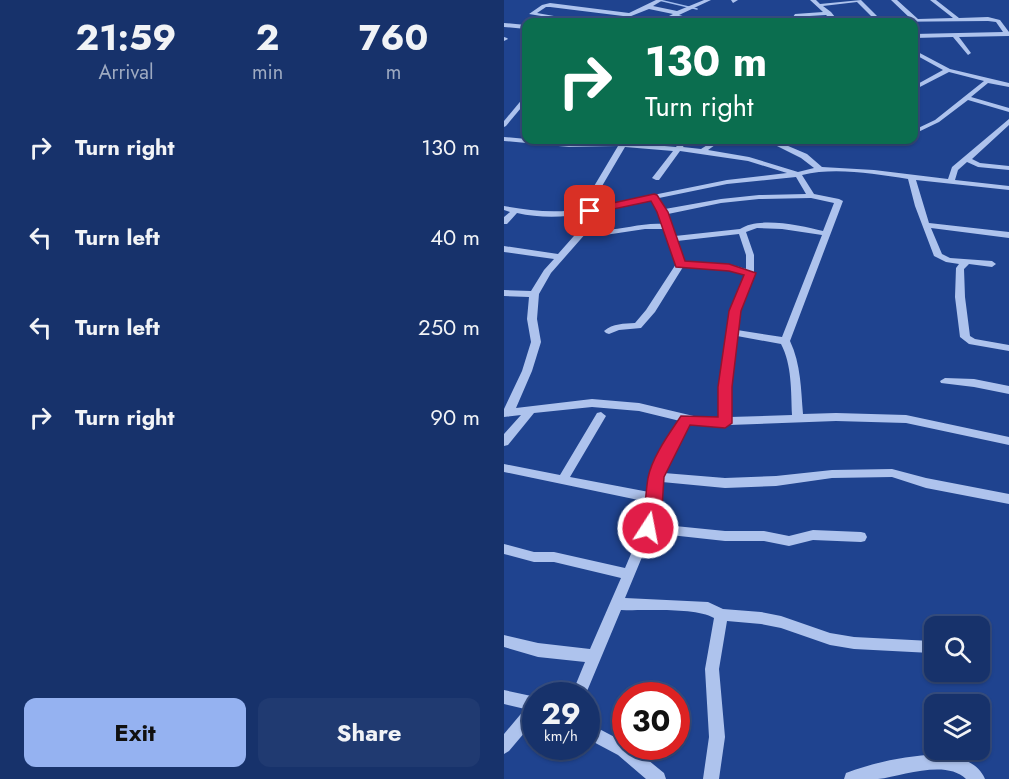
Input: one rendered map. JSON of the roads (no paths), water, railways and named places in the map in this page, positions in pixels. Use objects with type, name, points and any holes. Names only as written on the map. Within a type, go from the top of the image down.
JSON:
[{"type":"street","points":[[668,18],[705,0]]},
{"type":"street","points":[[818,3],[858,0],[878,18]]},
{"type":"street","points":[[894,0],[914,18]]},
{"type":"street","points":[[933,0],[957,18]]},
{"type":"street","points":[[622,18],[659,1]]},
{"type":"street","points":[[818,3],[833,18]]},
{"type":"street","points":[[558,18],[532,14],[544,6],[553,5],[629,15]]},
{"type":"street","points":[[648,7],[688,18]]},
{"type":"street","points":[[795,16],[828,13]]},
{"type":"street","points":[[918,21],[957,18],[995,20],[1008,33]]},
{"type":"street","points":[[504,25],[522,27]]},
{"type":"street","points":[[918,36],[1008,33]]},
{"type":"street","points":[[954,34],[968,53]]},
{"type":"street","points":[[918,54],[948,70],[1009,85]]},
{"type":"street","points":[[918,84],[948,70]]},
{"type":"street","points":[[918,130],[937,121],[969,98],[985,80]]},
{"type":"street","points":[[969,98],[1009,111]]},
{"type":"street","points":[[504,125],[507,117],[522,102]]},
{"type":"street","points":[[951,181],[955,169],[996,135],[1009,121]]},
{"type":"street","points":[[505,140],[522,140]]},
{"type":"street","points":[[811,196],[798,174],[749,159],[679,148],[623,144],[591,198],[585,229],[547,272],[534,294],[532,319],[536,342],[507,412],[603,404],[639,407],[686,420],[725,423],[836,417],[906,419],[1009,441]]},
{"type":"street","points":[[656,178],[682,144]]},
{"type":"street","points":[[702,151],[713,144]]},
{"type":"street","points":[[778,144],[804,156],[820,169]]},
{"type":"street","points":[[969,157],[968,160],[973,163],[1009,168]]},
{"type":"street","points":[[504,222],[507,208],[555,214],[590,211],[727,182],[798,174],[820,169],[1009,188]]},
{"type":"street","points":[[911,177],[919,206],[938,256],[949,260],[992,264]]},
{"type":"street","points":[[663,212],[736,199],[811,196],[838,201],[785,341],[790,351],[795,375],[798,419]]},
{"type":"street","points":[[609,331],[617,327],[638,326],[650,312],[680,264],[673,239],[666,227],[663,212],[654,197]]},
{"type":"street","points":[[585,229],[607,234],[642,225],[666,227]]},
{"type":"street","points":[[927,225],[1009,235]]},
{"type":"street","points":[[673,239],[742,231],[746,227],[775,226],[826,234]]},
{"type":"street","points":[[725,423],[725,387],[735,311],[750,268],[749,250],[742,231]]},
{"type":"street","points":[[504,249],[561,257]]},
{"type":"street","points":[[967,261],[960,268],[960,310],[965,337],[972,342],[1009,348]]},
{"type":"street","points":[[680,264],[750,268]]},
{"type":"street","points":[[504,294],[534,294]]},
{"type":"street","points":[[732,332],[785,341]]},
{"type":"street","points":[[945,381],[974,383],[1009,390]]},
{"type":"street","points":[[504,442],[530,411]]},
{"type":"street","points":[[563,479],[601,416]]},
{"type":"street","points":[[584,682],[648,528],[654,508],[656,477],[670,446],[686,420]]},
{"type":"street","points":[[504,468],[654,498]]},
{"type":"street","points":[[656,477],[725,483],[776,481],[854,473],[892,473],[926,483],[1009,499]]},
{"type":"street","points":[[648,528],[724,536],[764,536],[789,541],[813,535],[861,537]]},
{"type":"street","points":[[504,549],[534,556],[554,557],[627,574]]},
{"type":"street","points":[[617,603],[708,608],[721,615],[761,618],[854,643],[924,647]]},
{"type":"street","points":[[711,779],[717,737],[712,669],[721,615]]},
{"type":"street","points":[[504,641],[538,650],[594,657]]},
{"type":"street","points":[[504,696],[522,701]]},
{"type":"street","points":[[504,746],[522,723]]},
{"type":"street","points":[[600,737],[623,750],[658,779]]},
{"type":"street","points":[[852,779],[920,762],[947,762],[962,766],[977,779]]},
{"type":"waterway","points":[[659,0],[697,9]]}]
